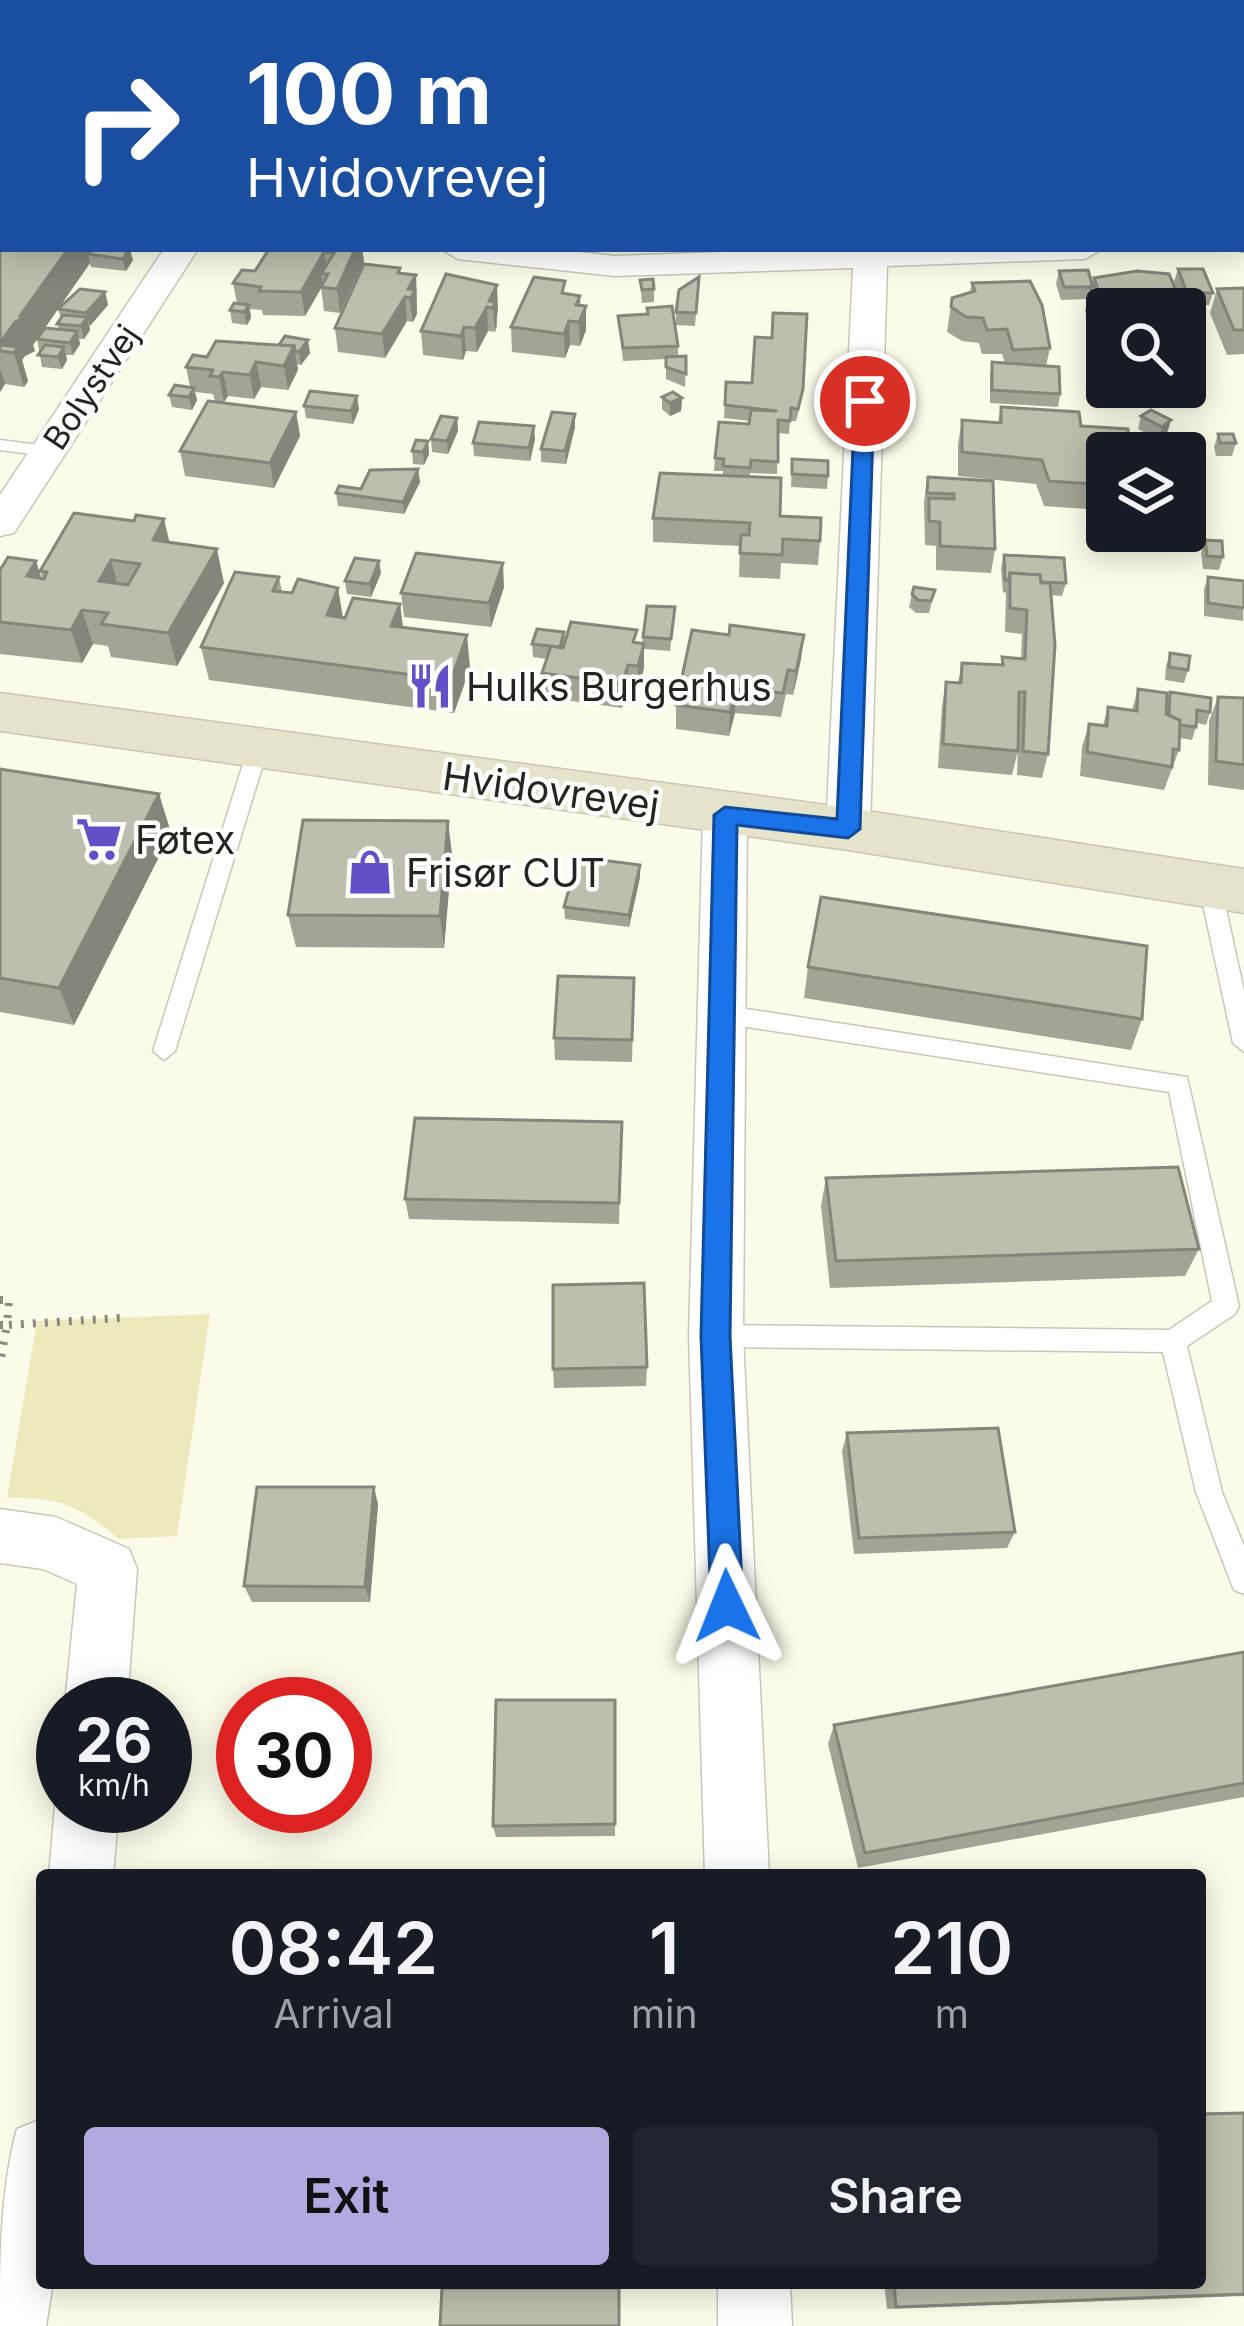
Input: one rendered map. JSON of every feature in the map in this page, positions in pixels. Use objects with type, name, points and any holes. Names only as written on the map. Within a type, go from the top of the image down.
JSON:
[{"type":"street","name":"Bolystvej","points":[[0,524],[179,252]]},
{"type":"street","points":[[486,252],[615,266],[1013,252]]},
{"type":"street","points":[[848,829],[870,258]]},
{"type":"street","name":"Hvidovrevej","points":[[0,712],[848,829],[1227,889]]},
{"type":"street","points":[[725,815],[716,1336],[737,1869]]},
{"type":"street","points":[[0,1536],[26,1536],[66,1546],[108,1569],[98,1677]]},
{"type":"street","points":[[82,1869],[85,1833]]},
{"type":"street","points":[[9,2326],[36,2185]]},
{"type":"street","points":[[754,2289],[755,2326]]},
{"type":"lane","points":[[0,445],[47,452]]},
{"type":"lane","points":[[164,1051],[257,748]]},
{"type":"lane","points":[[1227,889],[1244,1043]]},
{"type":"lane","points":[[716,1336],[1173,1341],[1226,1306],[1179,1084],[721,1014]]},
{"type":"lane","points":[[1173,1341],[1210,1492],[1244,1580]]},
{"type":"path","points":[[490,0],[506,0]]},
{"type":"path","points":[[0,1300],[9,1300],[0,1362]]},
{"type":"path","points":[[3,1325],[120,1318]]},
{"type":"shaded area","points":[[210,1314],[177,1536],[119,1539],[68,1505],[7,1498],[37,1321]]},
{"type":"building","points":[[0,252],[66,252],[20,316],[25,317],[15,322],[0,343]]},
{"type":"building","points":[[90,252],[127,252],[123,259]]},
{"type":"building","points":[[267,252],[324,252],[301,292],[259,291],[261,287],[233,283],[242,270],[255,271]]},
{"type":"building","points":[[324,252],[354,252],[337,289],[321,287],[328,274],[321,274],[334,253]]},
{"type":"building","points":[[364,264],[416,275],[408,289],[415,290],[411,298],[405,297],[382,334],[335,328]]},
{"type":"building","points":[[1178,269],[1203,269],[1213,293],[1206,293],[1206,288],[1185,288]]},
{"type":"building","points":[[1088,270],[1093,287],[1064,287],[1059,271]]},
{"type":"building","points":[[1137,271],[1169,274],[1175,288],[1090,288],[1097,286],[1094,278]]},
{"type":"building","points":[[446,274],[497,285],[489,301],[495,302],[493,308],[487,307],[475,328],[464,327],[461,336],[421,331]]},
{"type":"building","points":[[534,277],[565,281],[562,293],[580,296],[576,305],[586,306],[579,322],[569,321],[564,334],[511,327]]},
{"type":"building","points":[[699,277],[696,313],[676,312],[679,290]]},
{"type":"building","points":[[653,279],[654,289],[642,290],[640,280]]},
{"type":"building","points":[[1030,281],[1042,305],[1050,348],[1013,350],[1007,329],[987,330],[983,318],[966,317],[951,307],[952,298],[975,291],[972,283]]},
{"type":"building","points":[[1244,288],[1244,330],[1234,330],[1217,289]]},
{"type":"building","points":[[80,289],[105,292],[86,313],[58,309]]},
{"type":"building","points":[[234,303],[249,305],[244,312],[230,310]]},
{"type":"building","points":[[672,306],[678,346],[623,348],[618,316]]},
{"type":"building","points":[[773,313],[807,314],[798,409],[791,408],[790,421],[778,420],[778,462],[751,460],[750,468],[723,466],[724,459],[715,458],[719,422],[749,424],[751,410],[777,411],[725,405],[726,382],[752,383],[755,337],[772,338]]},
{"type":"building","points":[[63,315],[87,317],[81,326],[57,324]]},
{"type":"building","points":[[45,328],[77,331],[70,343],[37,339]]},
{"type":"building","points":[[285,336],[308,340],[299,352],[294,346],[279,345]]},
{"type":"building","points":[[216,341],[294,346],[284,366],[256,362],[250,375],[223,372],[219,377],[210,376],[213,370],[186,367],[193,355],[207,357]]},
{"type":"building","points":[[0,345],[18,347],[14,353],[0,351]]},
{"type":"building","points":[[45,345],[64,347],[58,357],[38,355]]},
{"type":"building","points":[[686,356],[686,374],[666,367],[666,357]]},
{"type":"building","points":[[992,362],[1059,367],[1060,394],[992,390]]},
{"type":"building","points":[[175,385],[194,388],[189,397],[169,395]]},
{"type":"building","points":[[310,391],[357,396],[351,411],[304,406]]},
{"type":"building","points":[[673,392],[682,398],[670,403],[662,397]]},
{"type":"building","points":[[208,401],[296,412],[270,463],[180,451]]},
{"type":"building","points":[[1001,407],[1079,412],[1081,426],[1128,432],[1086,432],[1086,484],[1049,481],[1042,460],[962,452],[962,420],[1001,423]]},
{"type":"building","points":[[1151,410],[1171,420],[1162,427],[1141,416]]},
{"type":"building","points":[[552,412],[575,414],[565,451],[541,449]]},
{"type":"building","points":[[441,416],[457,418],[447,441],[431,439]]},
{"type":"building","points":[[479,422],[534,426],[529,448],[473,443]]},
{"type":"building","points":[[1218,434],[1233,434],[1236,443],[1220,443]]},
{"type":"building","points":[[416,440],[428,441],[423,452],[412,451]]},
{"type":"building","points":[[792,459],[828,461],[828,476],[792,474]]},
{"type":"building","points":[[418,469],[403,502],[336,493],[339,486],[361,489],[370,470]]},
{"type":"building","points":[[660,473],[781,478],[780,516],[821,518],[820,541],[783,539],[782,555],[740,553],[741,535],[749,535],[750,523],[653,518]]},
{"type":"building","points":[[928,477],[993,481],[995,549],[940,546],[940,522],[929,521],[929,498],[954,499],[954,494],[927,493]]},
{"type":"building","points":[[74,513],[134,521],[136,515],[164,519],[153,540],[217,549],[168,633],[101,624],[108,613],[82,610],[71,630],[0,622],[0,570],[8,557],[36,561],[27,576],[44,579],[47,572],[40,571]],"holes":[[[111,560],[140,564],[128,585],[99,581]]]},
{"type":"building","points":[[1206,540],[1222,541],[1223,557],[1207,556]]},
{"type":"building","points":[[416,553],[503,563],[489,603],[401,593]]},
{"type":"building","points":[[1004,555],[1064,558],[1066,583],[1010,573],[1005,580]]},
{"type":"building","points":[[355,558],[379,561],[370,584],[345,581]]},
{"type":"building","points":[[235,572],[279,577],[273,591],[292,593],[298,579],[338,588],[327,615],[345,618],[353,598],[400,604],[391,626],[467,635],[451,680],[201,647]]},
{"type":"building","points":[[1010,573],[1040,575],[1041,583],[1050,583],[1055,645],[1048,754],[1023,751],[1025,692],[1019,692],[1018,751],[943,744],[946,682],[961,683],[962,663],[1003,665],[1002,657],[1025,659],[1027,610],[1010,608]]},
{"type":"building","points":[[1208,577],[1244,581],[1244,608],[1208,603]]},
{"type":"building","points":[[914,587],[935,590],[931,601],[918,600],[912,594]]},
{"type":"building","points":[[647,606],[675,607],[671,639],[643,637]]},
{"type":"building","points":[[571,622],[637,630],[633,642],[644,644],[638,666],[628,665],[622,684],[542,673],[551,646],[563,648]]},
{"type":"building","points":[[730,625],[804,635],[796,671],[788,670],[783,693],[736,689],[730,712],[676,705],[692,630],[729,635]]},
{"type":"building","points":[[537,629],[564,632],[560,647],[532,644]]},
{"type":"building","points":[[1170,653],[1190,656],[1188,670],[1169,667]]},
{"type":"building","points":[[1138,689],[1167,693],[1166,714],[1180,720],[1179,750],[1173,749],[1172,767],[1087,752],[1089,724],[1107,726],[1108,707],[1137,711]]},
{"type":"building","points":[[1170,692],[1211,698],[1210,712],[1197,710],[1196,727],[1180,725],[1180,720],[1169,715]]},
{"type":"building","points":[[1218,697],[1244,698],[1244,765],[1216,761]]},
{"type":"building","points":[[0,769],[159,794],[59,988],[0,978]]},
{"type":"building","points":[[303,820],[448,821],[440,916],[288,915]]},
{"type":"building","points":[[578,857],[640,865],[629,915],[564,907]]},
{"type":"building","points":[[821,897],[1147,946],[1142,1019],[808,967]]},
{"type":"building","points":[[558,976],[634,978],[632,1040],[554,1038]]},
{"type":"building","points":[[415,1118],[622,1122],[619,1203],[405,1199]]},
{"type":"building","points":[[1178,1167],[1199,1249],[836,1261],[826,1178]]},
{"type":"building","points":[[644,1283],[647,1367],[553,1369],[553,1285]]},
{"type":"building","points":[[998,1428],[1015,1532],[859,1538],[847,1433]]},
{"type":"building","points":[[257,1487],[374,1487],[365,1587],[244,1586]]},
{"type":"building","points":[[1244,1652],[1244,1783],[865,1853],[834,1725]]},
{"type":"building","points":[[496,1700],[615,1700],[615,1824],[493,1826]]},
{"type":"building","points":[[1244,2113],[1244,2294],[896,2307],[894,2289],[1206,2289],[1206,2114]]},
{"type":"building","points":[[442,2289],[619,2289],[619,2326],[440,2326]]},
{"type":"place","name":"Hulks Burgerhus","points":[[430,686]]},
{"type":"place","name":"Føtex","points":[[99,839]]},
{"type":"place","name":"Frisør CUT","points":[[370,872]]},
{"type":"route","points":[[727,1606],[716,1336],[725,815],[848,829],[865,401]]}]
